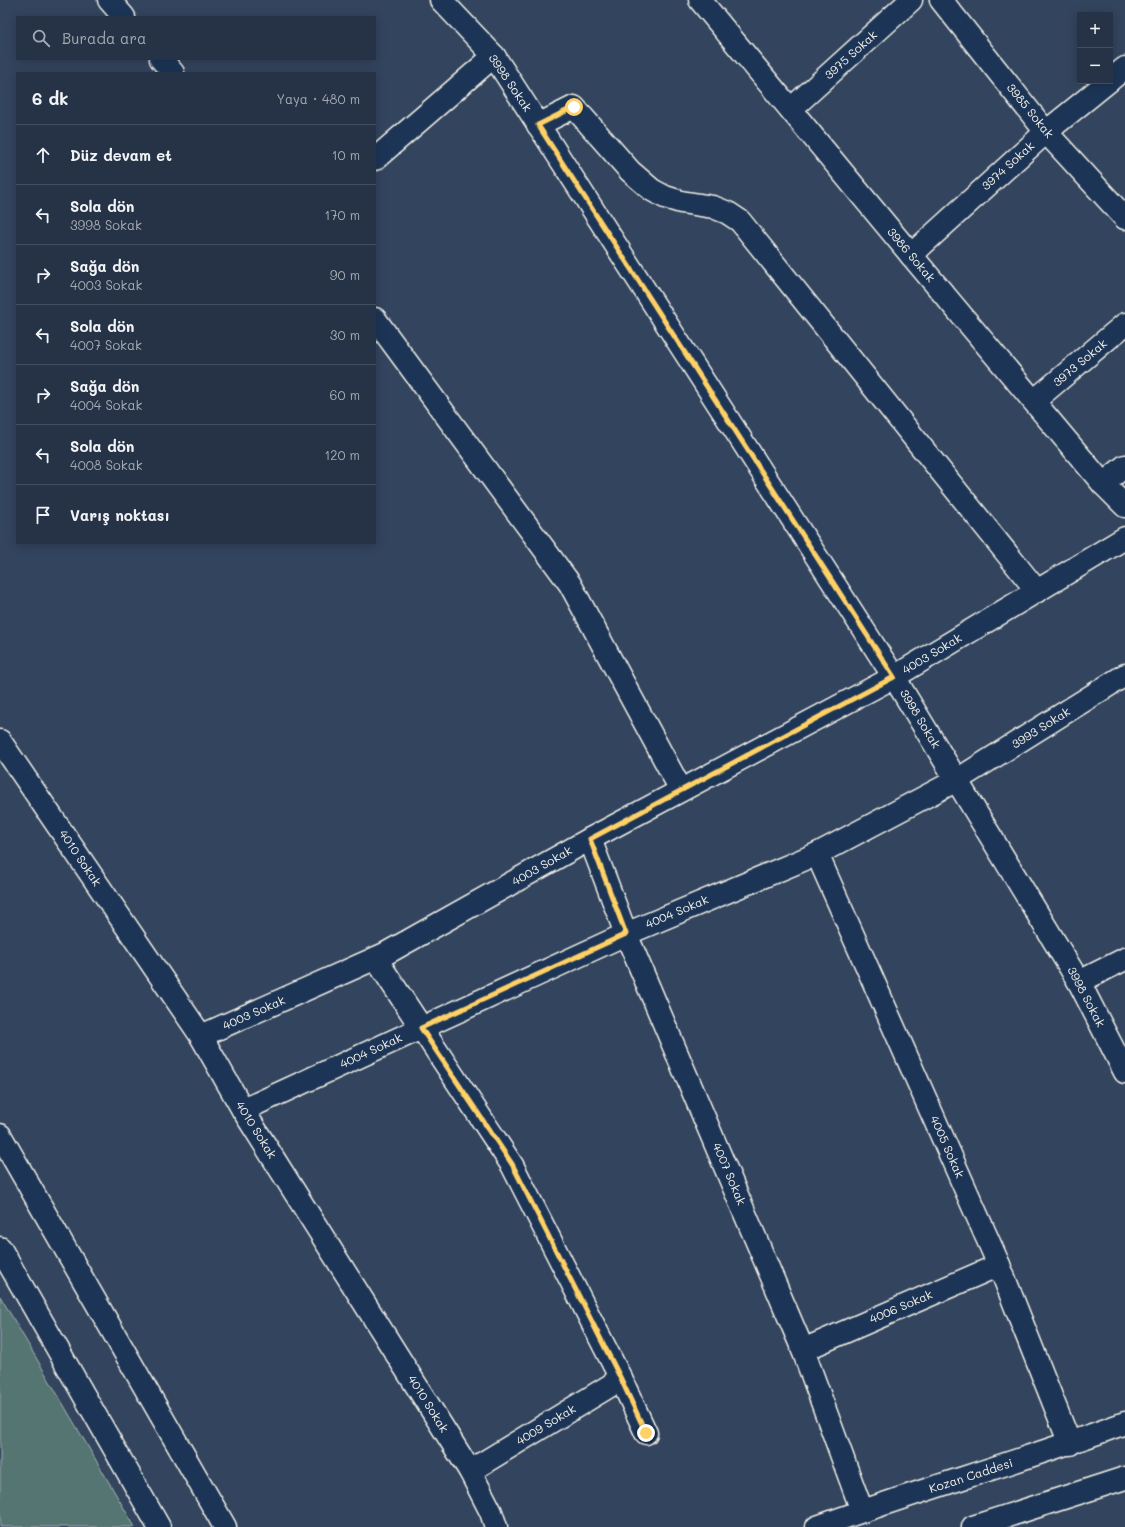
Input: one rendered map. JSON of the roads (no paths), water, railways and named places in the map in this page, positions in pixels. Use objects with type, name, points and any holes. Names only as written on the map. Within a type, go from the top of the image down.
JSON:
[{"type":"main road","points":[[109,0],[123,16]]},
{"type":"main road","name":"3998 Sokak","points":[[441,0],[494,56],[894,677],[1079,982],[1125,1072]]},
{"type":"main road","name":"3986 Sokak","points":[[700,0],[1103,484],[1125,506]]},
{"type":"main road","name":"3975 Sokak","points":[[791,109],[911,0]]},
{"type":"main road","name":"3985 Sokak","points":[[941,0],[1046,132],[1125,218]]},
{"type":"main road","points":[[376,158],[494,56]]},
{"type":"main road","points":[[162,60],[172,72]]},
{"type":"main road","name":"3974 Sokak","points":[[1113,78],[1125,68]]},
{"type":"main road","name":"3974 Sokak","points":[[911,255],[1046,132],[1105,84]]},
{"type":"main road","points":[[538,125],[574,107],[630,172],[652,190],[665,197],[681,202],[713,207],[728,213],[740,221],[1037,591]]},
{"type":"main road","points":[[376,320],[570,584],[681,790]]},
{"type":"main road","name":"3973 Sokak","points":[[1034,401],[1125,324]]},
{"type":"main road","points":[[1103,484],[1125,466]]},
{"type":"main road","name":"4003 Sokak","points":[[201,1036],[376,959],[590,839],[894,677],[1125,538]]},
{"type":"main road","name":"3993 Sokak","points":[[957,780],[1125,675]]},
{"type":"main road","name":"4010 Sokak","points":[[0,741],[201,1036],[243,1110],[470,1471],[491,1512],[496,1527]]},
{"type":"main road","name":"4004 Sokak","points":[[243,1110],[626,934],[817,854],[957,780]]},
{"type":"main road","name":"4007 Sokak","points":[[590,839],[626,934],[803,1350],[862,1511]]},
{"type":"main road","name":"4005 Sokak","points":[[817,854],[999,1265],[1070,1444]]},
{"type":"main road","points":[[376,959],[512,1164],[621,1379],[646,1433]]},
{"type":"main road","points":[[1079,982],[1125,959]]},
{"type":"main road","points":[[0,1134],[225,1527]]},
{"type":"main road","points":[[0,1248],[159,1527]]},
{"type":"main road","name":"4006 Sokak","points":[[803,1350],[999,1265]]},
{"type":"main road","name":"4009 Sokak","points":[[470,1471],[621,1379]]},
{"type":"main road","name":"Kozan Caddesi","points":[[817,1527],[1070,1444],[1125,1424]]},
{"type":"main road","points":[[973,1527],[1125,1478]]}]
